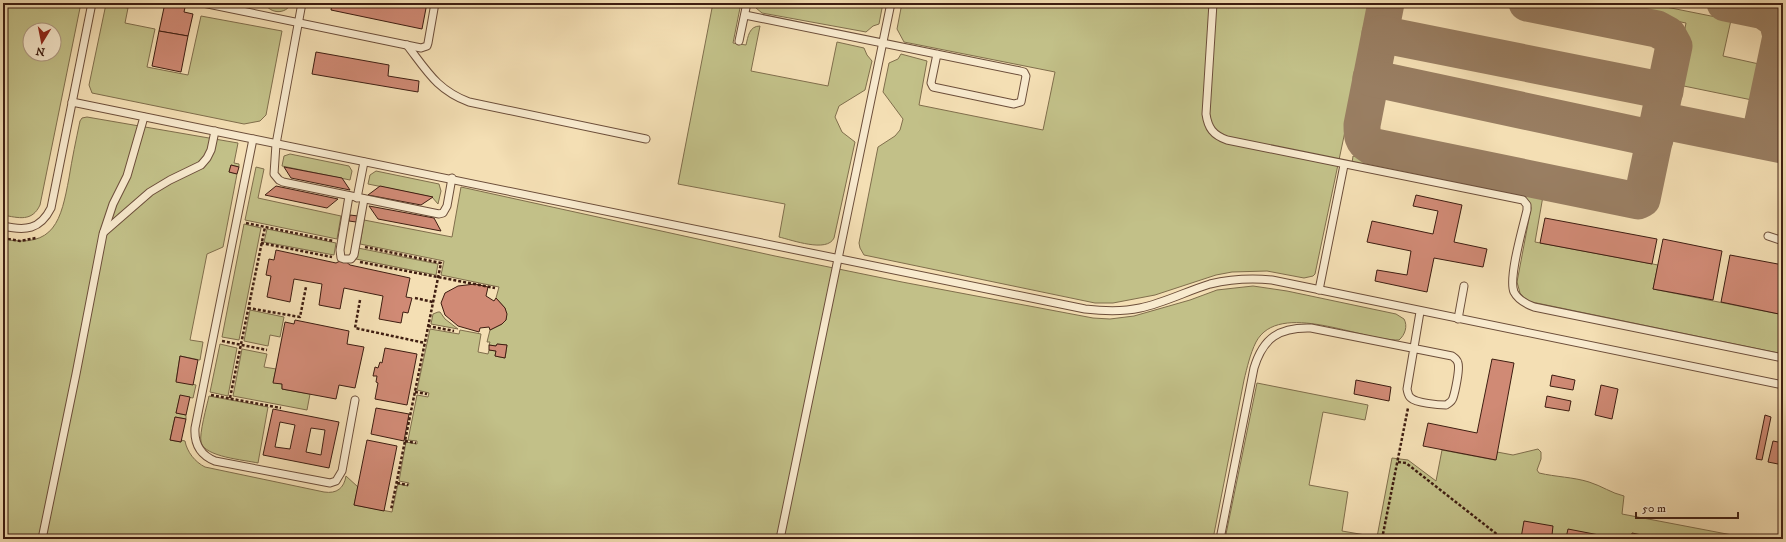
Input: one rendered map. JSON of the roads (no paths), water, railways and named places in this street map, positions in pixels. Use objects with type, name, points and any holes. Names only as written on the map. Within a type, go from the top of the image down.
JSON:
[{"type":"lane","points":[[3,226],[22,229],[40,223],[48,214],[53,202],[92,3]]},
{"type":"lane","points":[[203,3],[421,48],[427,46],[435,3]]},
{"type":"lane","points":[[242,11],[243,3]]},
{"type":"lane","points":[[302,3],[276,144],[274,174],[279,180],[439,214],[443,213],[447,206],[452,178]]},
{"type":"lane","points":[[739,41],[747,3]]},
{"type":"lane","points":[[780,539],[891,3]]},
{"type":"lane","points":[[1213,3],[1206,114],[1208,127],[1211,132],[1227,140],[1522,200],[1526,202],[1527,210],[1514,270],[1513,286],[1515,294],[1521,300],[1528,304],[1783,358]]},
{"type":"lane","points":[[745,15],[883,44],[937,54],[1024,72],[1026,76],[1021,102],[1014,104],[933,87],[931,83],[937,54]]},
{"type":"lane","points":[[407,45],[436,83],[458,97],[470,102],[646,139]]},
{"type":"lane","points":[[72,102],[364,162],[452,178],[1085,309],[1103,311],[1140,308],[1210,284],[1241,279],[1272,280],[1420,312],[1783,385]]},
{"type":"lane","points":[[42,539],[103,234],[113,204],[127,176],[144,117]]},
{"type":"lane","points":[[103,234],[112,224],[127,213],[150,192],[170,180],[201,165],[211,150],[215,131]]},
{"type":"lane","points":[[253,139],[238,221],[202,393],[194,437],[196,445],[207,458],[330,483],[336,481],[342,472],[355,400]]},
{"type":"lane","points":[[349,196],[340,254],[345,260],[351,259],[354,255],[356,246],[364,162]]},
{"type":"lane","points":[[1319,290],[1344,165]]},
{"type":"lane","points":[[1768,236],[1783,241]]},
{"type":"lane","points":[[1458,319],[1464,286]]},
{"type":"lane","points":[[1220,539],[1254,368],[1259,353],[1268,341],[1281,332],[1295,328],[1311,328],[1414,349],[1452,356],[1459,364],[1451,403],[1446,405],[1410,398],[1407,389],[1414,349],[1420,312]]}]
